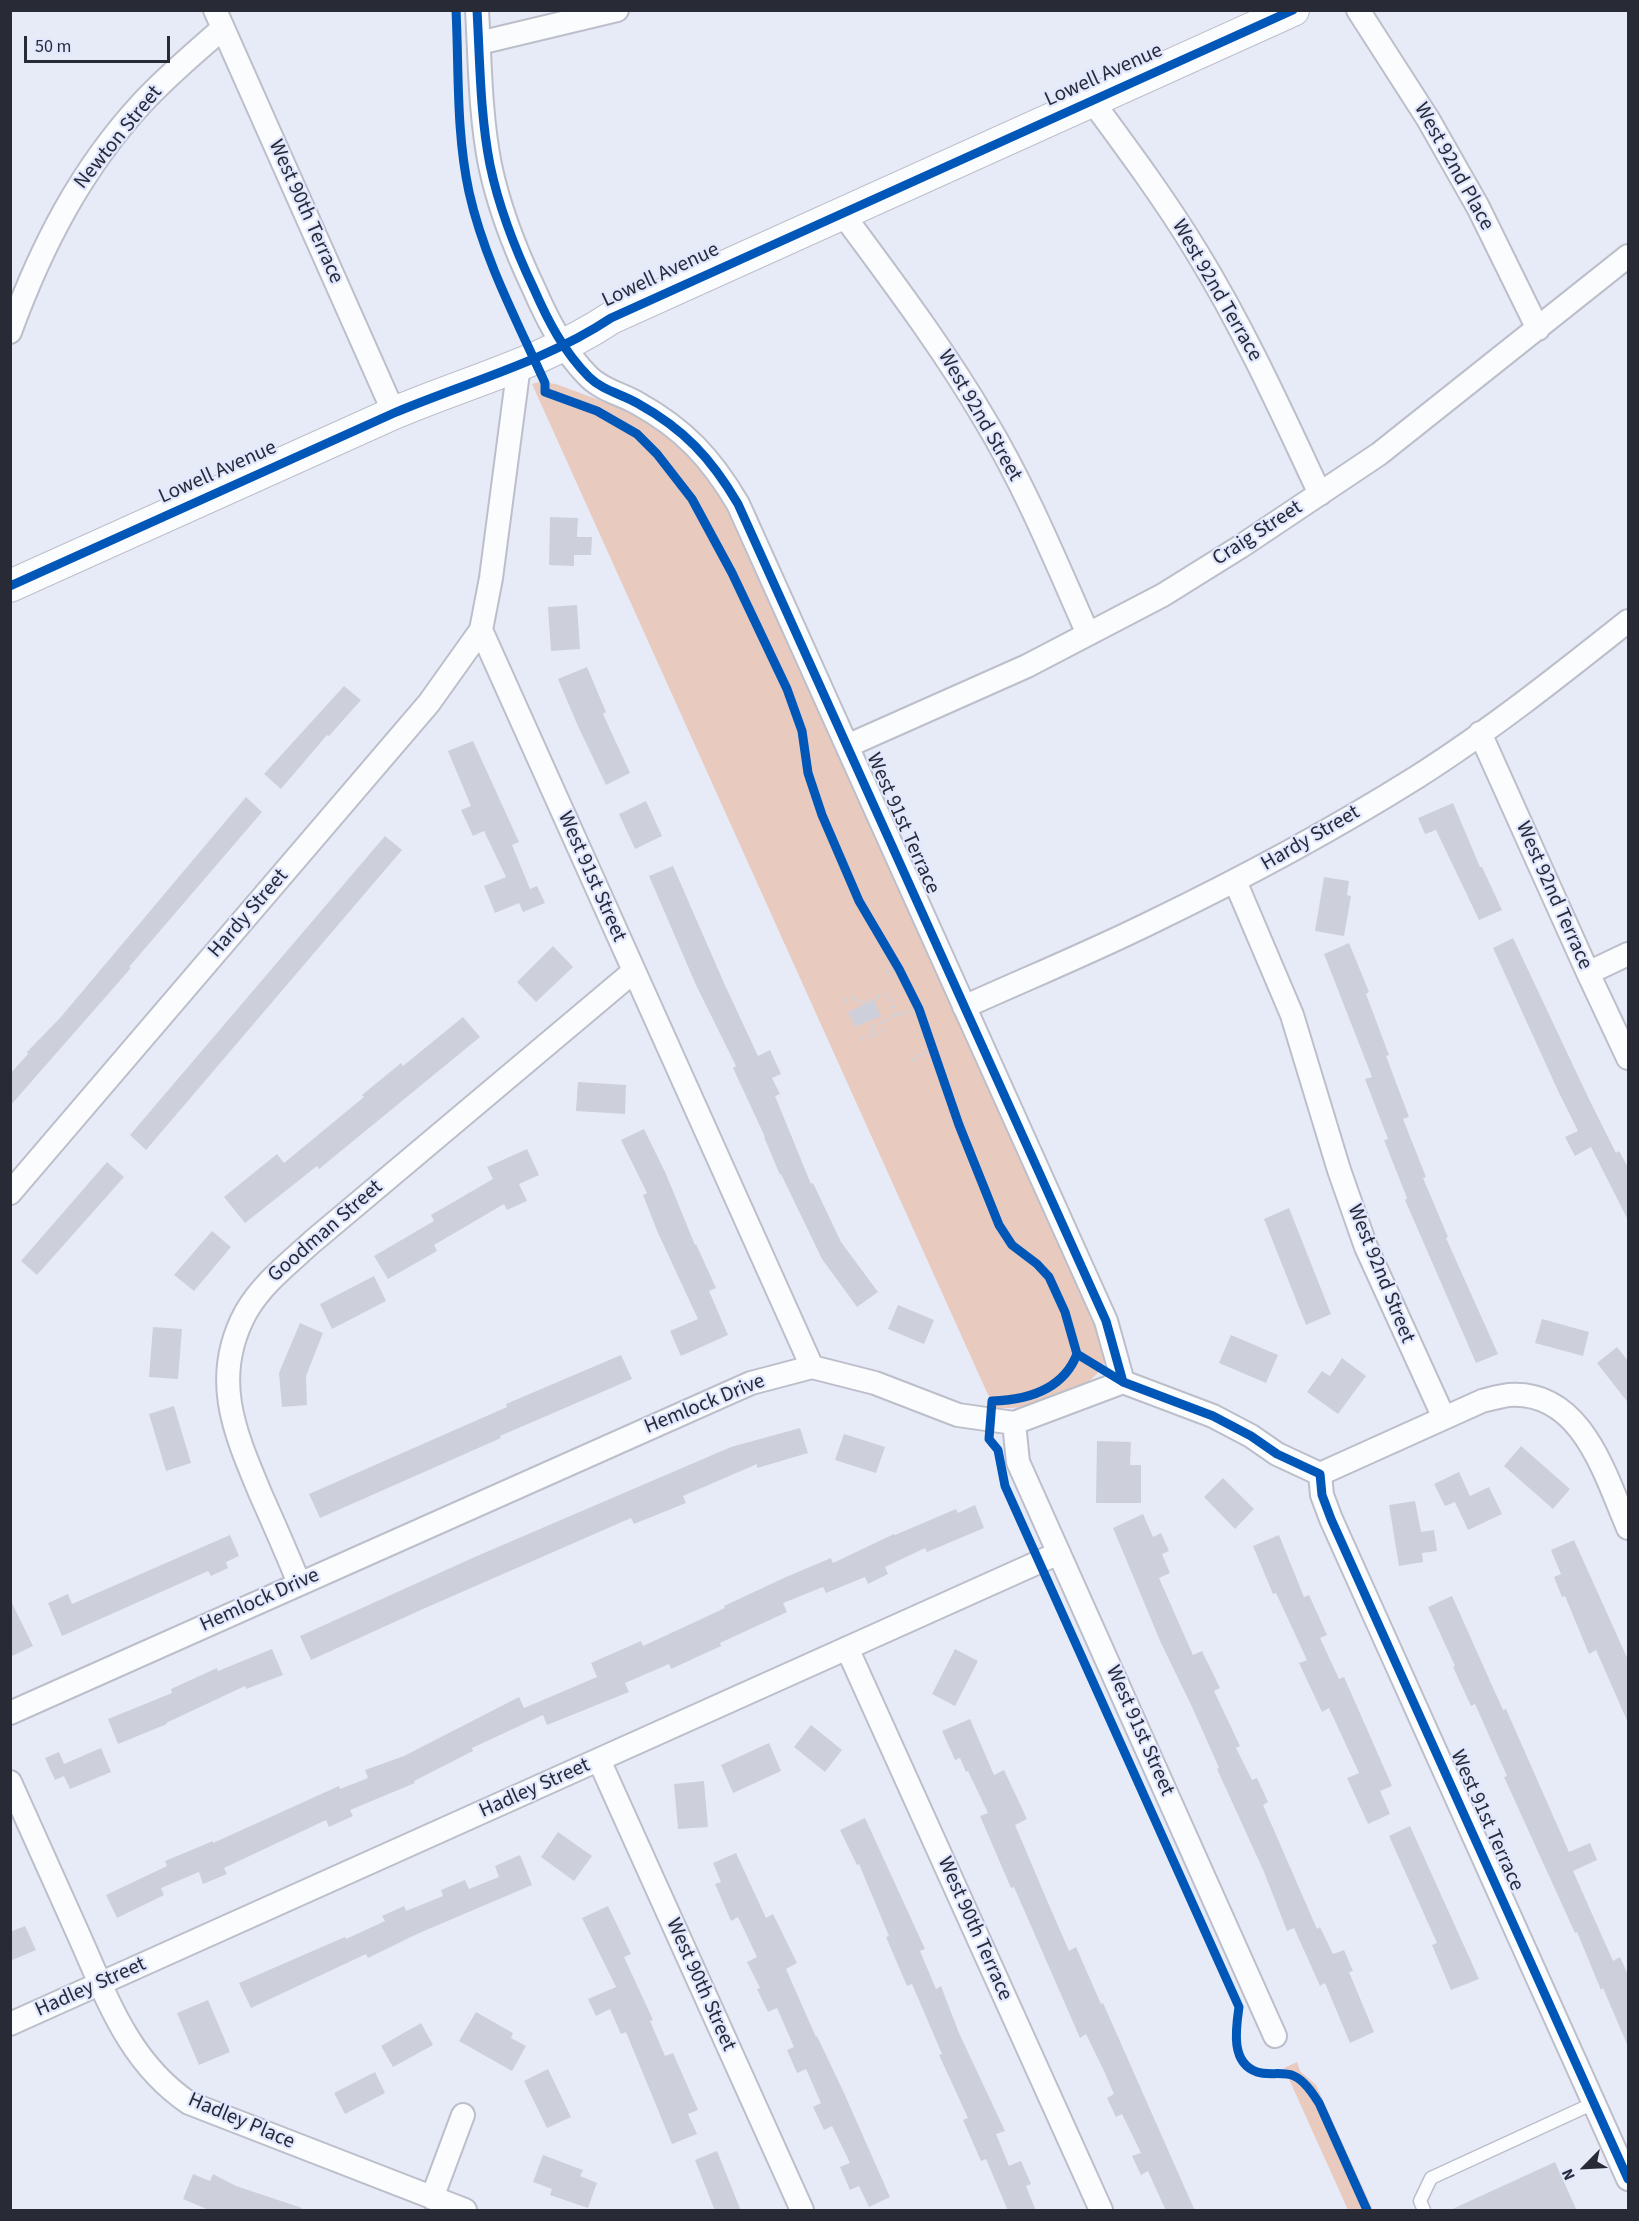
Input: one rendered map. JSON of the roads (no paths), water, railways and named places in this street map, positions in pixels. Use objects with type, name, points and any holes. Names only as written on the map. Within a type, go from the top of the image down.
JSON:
[{"type":"street","points":[[477,10],[481,99],[489,154],[505,222],[548,321],[563,346]]},
{"type":"street","points":[[479,43],[617,10]]},
{"type":"street","name":"Lowell Avenue","points":[[10,586],[394,413],[563,346],[611,318],[1293,10]]},
{"type":"street","name":"West 92nd Place","points":[[1358,10],[1428,119],[1478,207],[1538,329]]},
{"type":"street","name":"Newton Street","points":[[10,332],[35,267],[60,217],[94,162],[142,104],[219,19]]},
{"type":"street","name":"West 90th Terrace","points":[[219,19],[394,413]]},
{"type":"street","name":"West 92nd Terrace","points":[[1092,101],[1157,190],[1198,255],[1252,350],[1320,494]]},
{"type":"street","name":"West 92nd Street","points":[[842,213],[936,342],[986,421],[1030,506],[1088,634]]},
{"type":"street","name":"Craig Street","points":[[847,746],[1017,670],[1163,595],[1240,547],[1379,453],[1629,256]]},
{"type":"street","name":"West 91st Terrace","points":[[563,346],[590,378],[672,423],[695,443],[721,474],[738,504],[1106,1322],[1123,1382]]},
{"type":"street","points":[[481,630],[491,578],[519,365]]},
{"type":"street","name":"Hardy Street","points":[[961,999],[1149,924],[1323,833],[1418,776],[1551,682],[1629,621]]},
{"type":"street","name":"West 91st Street","points":[[481,630],[812,1367]]},
{"type":"street","name":"Hardy Street","points":[[10,1193],[429,703],[481,630]]},
{"type":"street","name":"West 92nd Terrace","points":[[1480,733],[1588,973],[1629,1058]]},
{"type":"street","name":"West 92nd Street","points":[[1235,881],[1292,1015],[1339,1170],[1366,1247],[1444,1418]]},
{"type":"street","points":[[1588,973],[1629,954]]},
{"type":"street","name":"Goodman Street","points":[[299,1583],[233,1425],[228,1395],[228,1372],[234,1341],[246,1312],[265,1285],[312,1242],[633,972]]},
{"type":"street","name":"Hemlock Drive","points":[[10,1713],[750,1383],[812,1367],[875,1383],[958,1415],[1014,1423],[1123,1382]]},
{"type":"street","points":[[1123,1382],[1213,1416],[1251,1436],[1277,1455],[1320,1474],[1482,1401],[1508,1395],[1528,1396],[1557,1407],[1577,1425],[1590,1443],[1629,1528]]},
{"type":"street","name":"West 91st Street","points":[[1014,1423],[1018,1462],[1275,2036]]},
{"type":"street","name":"West 91st Terrace","points":[[1320,1474],[1322,1495],[1331,1519],[1629,2179]]},
{"type":"street","name":"Hadley Street","points":[[10,2024],[1059,1553]]},
{"type":"street","name":"West 90th Terrace","points":[[847,1648],[1101,2211]]},
{"type":"street","name":"West 90th Street","points":[[598,1760],[802,2211]]},
{"type":"street","name":"Hadley Place","points":[[10,1782],[120,2028],[147,2066],[169,2089],[189,2103],[465,2211]]},
{"type":"street","points":[[432,2198],[463,2115]]},
{"type":"lane","points":[[1424,2211],[1420,2201],[1431,2178],[1594,2103]]}]
